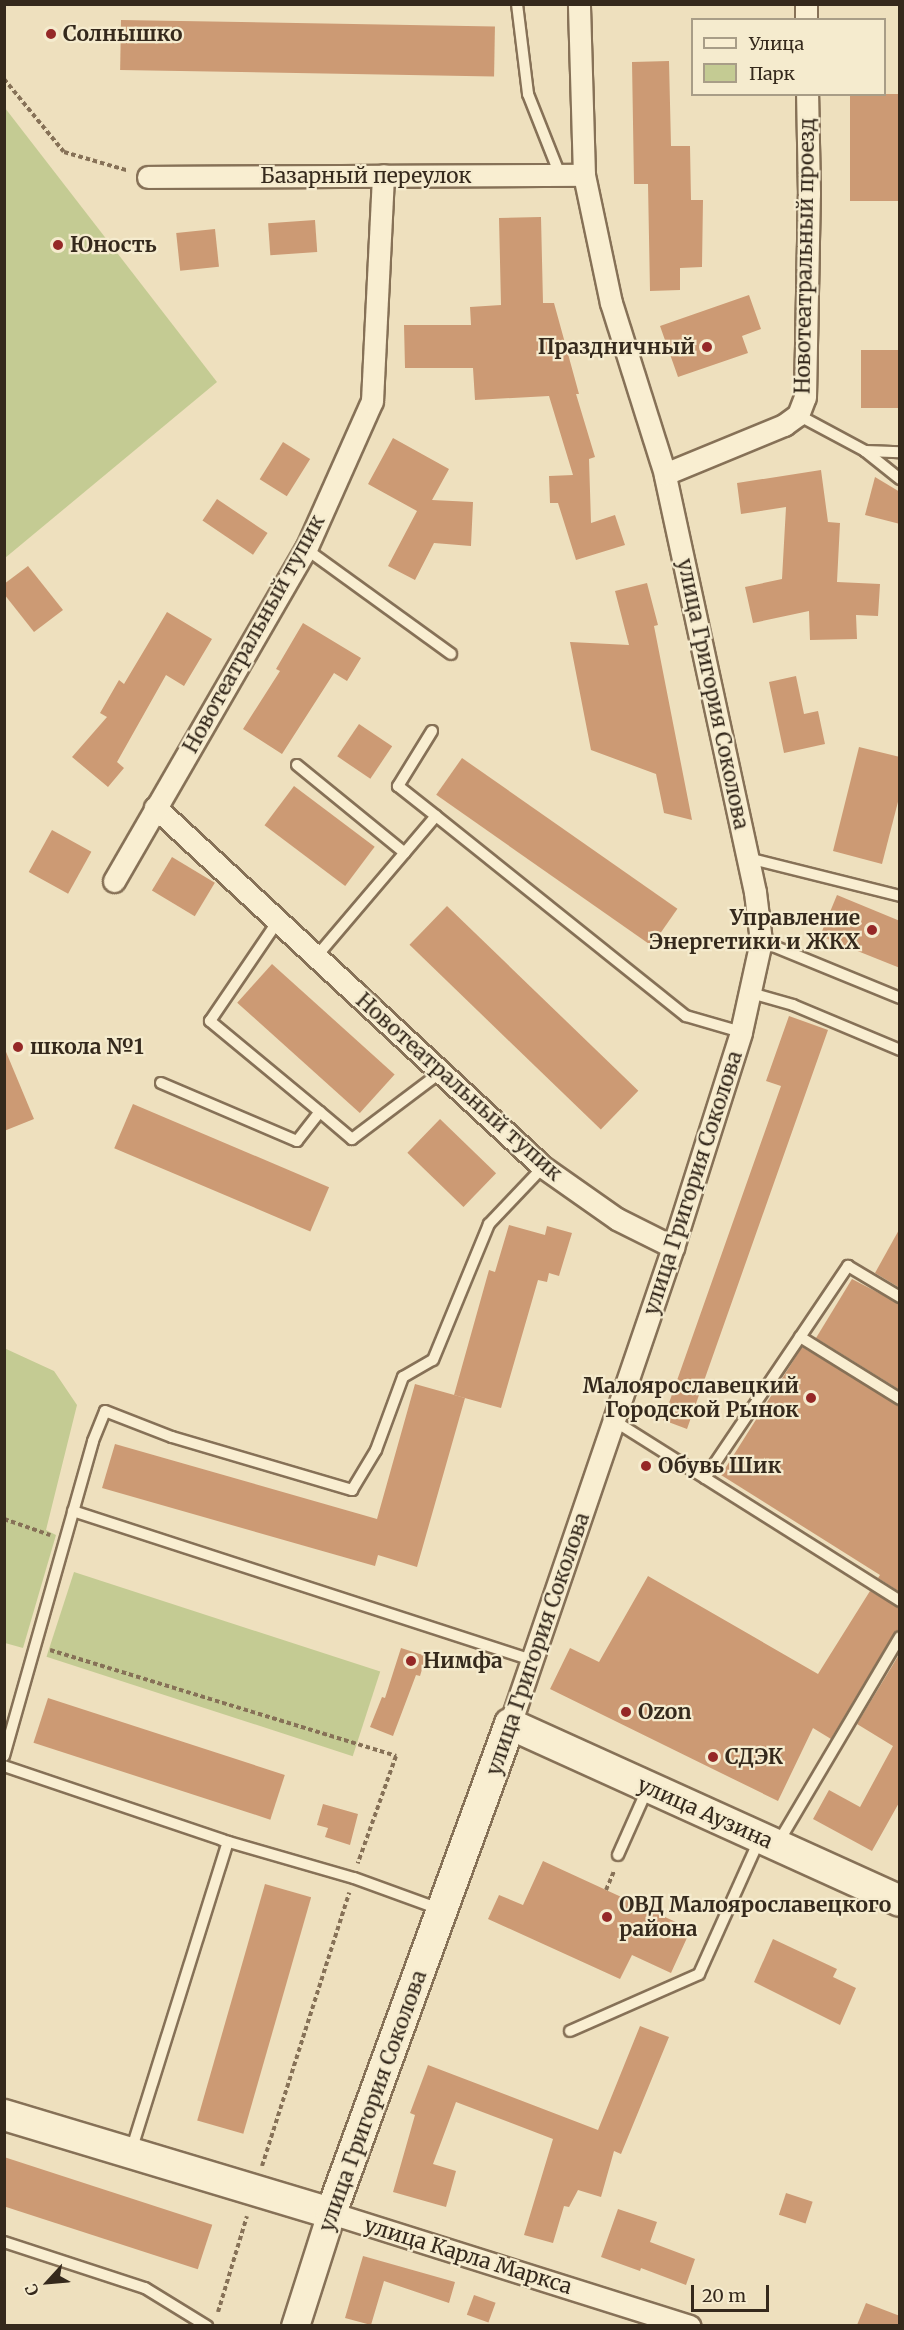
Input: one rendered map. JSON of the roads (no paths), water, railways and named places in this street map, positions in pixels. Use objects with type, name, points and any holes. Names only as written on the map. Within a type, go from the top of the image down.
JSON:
[{"type":"main road","name":"улица Аузина","points":[[510,1724],[900,1901]]},
{"type":"main road","name":"улица Григория Соколова","points":[[331,2213],[510,1724]]},
{"type":"main road","name":"улица Карла Маркса","points":[[4,2115],[331,2213]]},
{"type":"street","name":"улица Григория Соколова","points":[[510,1724],[673,1247],[741,1032],[761,941],[748,858],[665,474],[611,303],[584,175],[579,4]]},
{"type":"street","name":"Новотеатральный проезд","points":[[665,474],[784,425],[798,415],[805,397],[809,194],[807,96]]},
{"type":"street","name":"Новотеатральный тупик","points":[[114,880],[306,549],[372,401],[383,175]]},
{"type":"street","name":"Базарный переулок","points":[[148,177],[584,175]]},
{"type":"street","name":"Новотеатральный тупик","points":[[155,807],[543,1167],[617,1219],[673,1247]]},
{"type":"street","name":"улица Григория Соколова","points":[[295,2325],[331,2213]]},
{"type":"street","name":"улица Карла Маркса","points":[[331,2213],[690,2325]]},
{"type":"lane","points":[[517,4],[528,93],[560,175]]},
{"type":"lane","points":[[798,415],[865,451],[900,479]]},
{"type":"lane","points":[[865,451],[900,452]]},
{"type":"lane","points":[[306,549],[451,654]]},
{"type":"lane","points":[[432,731],[398,786],[686,1016],[741,1032]]},
{"type":"lane","points":[[297,765],[405,853]]},
{"type":"lane","points":[[316,957],[436,816]]},
{"type":"lane","points":[[748,858],[900,896]]},
{"type":"lane","points":[[278,921],[210,1021],[352,1139],[441,1072]]},
{"type":"lane","points":[[761,941],[900,998]]},
{"type":"lane","points":[[751,993],[793,1005],[900,1050]]},
{"type":"lane","points":[[161,1083],[297,1142],[320,1112]]},
{"type":"lane","points":[[4,1756],[93,1441],[105,1412],[172,1437],[352,1490],[376,1450],[404,1377],[433,1360],[489,1224],[543,1167]]},
{"type":"lane","points":[[705,1478],[848,1266],[900,1297]]},
{"type":"lane","points":[[800,1337],[900,1399]]},
{"type":"lane","points":[[615,1422],[900,1601]]},
{"type":"lane","points":[[73,1511],[532,1660]]},
{"type":"lane","points":[[570,2031],[699,1974],[768,1842],[900,1637]]},
{"type":"lane","points":[[4,1766],[228,1842],[354,1878],[442,1910]]},
{"type":"lane","points":[[618,1856],[648,1787]]},
{"type":"lane","points":[[130,2153],[228,1842]]},
{"type":"lane","points":[[4,2242],[145,2288],[207,2325]]},
{"type":"place","name":"Солнышко","points":[[51,34]]},
{"type":"place","name":"Юность","points":[[58,245]]},
{"type":"place","name":"Праздничный","points":[[707,347]]},
{"type":"place","name":"Управление Энергетики и ЖКХ","points":[[872,930]]},
{"type":"place","name":"школа №1","points":[[18,1047]]},
{"type":"place","name":"Малоярославецкий Городской Рынок","points":[[811,1398]]},
{"type":"place","name":"Обувь Шик","points":[[646,1466]]},
{"type":"place","name":"Нимфа","points":[[411,1661]]},
{"type":"place","name":"Ozon","points":[[626,1712]]},
{"type":"place","name":"СДЭК","points":[[713,1757]]},
{"type":"place","name":"ОВД Малоярославецкого района","points":[[607,1917]]}]
